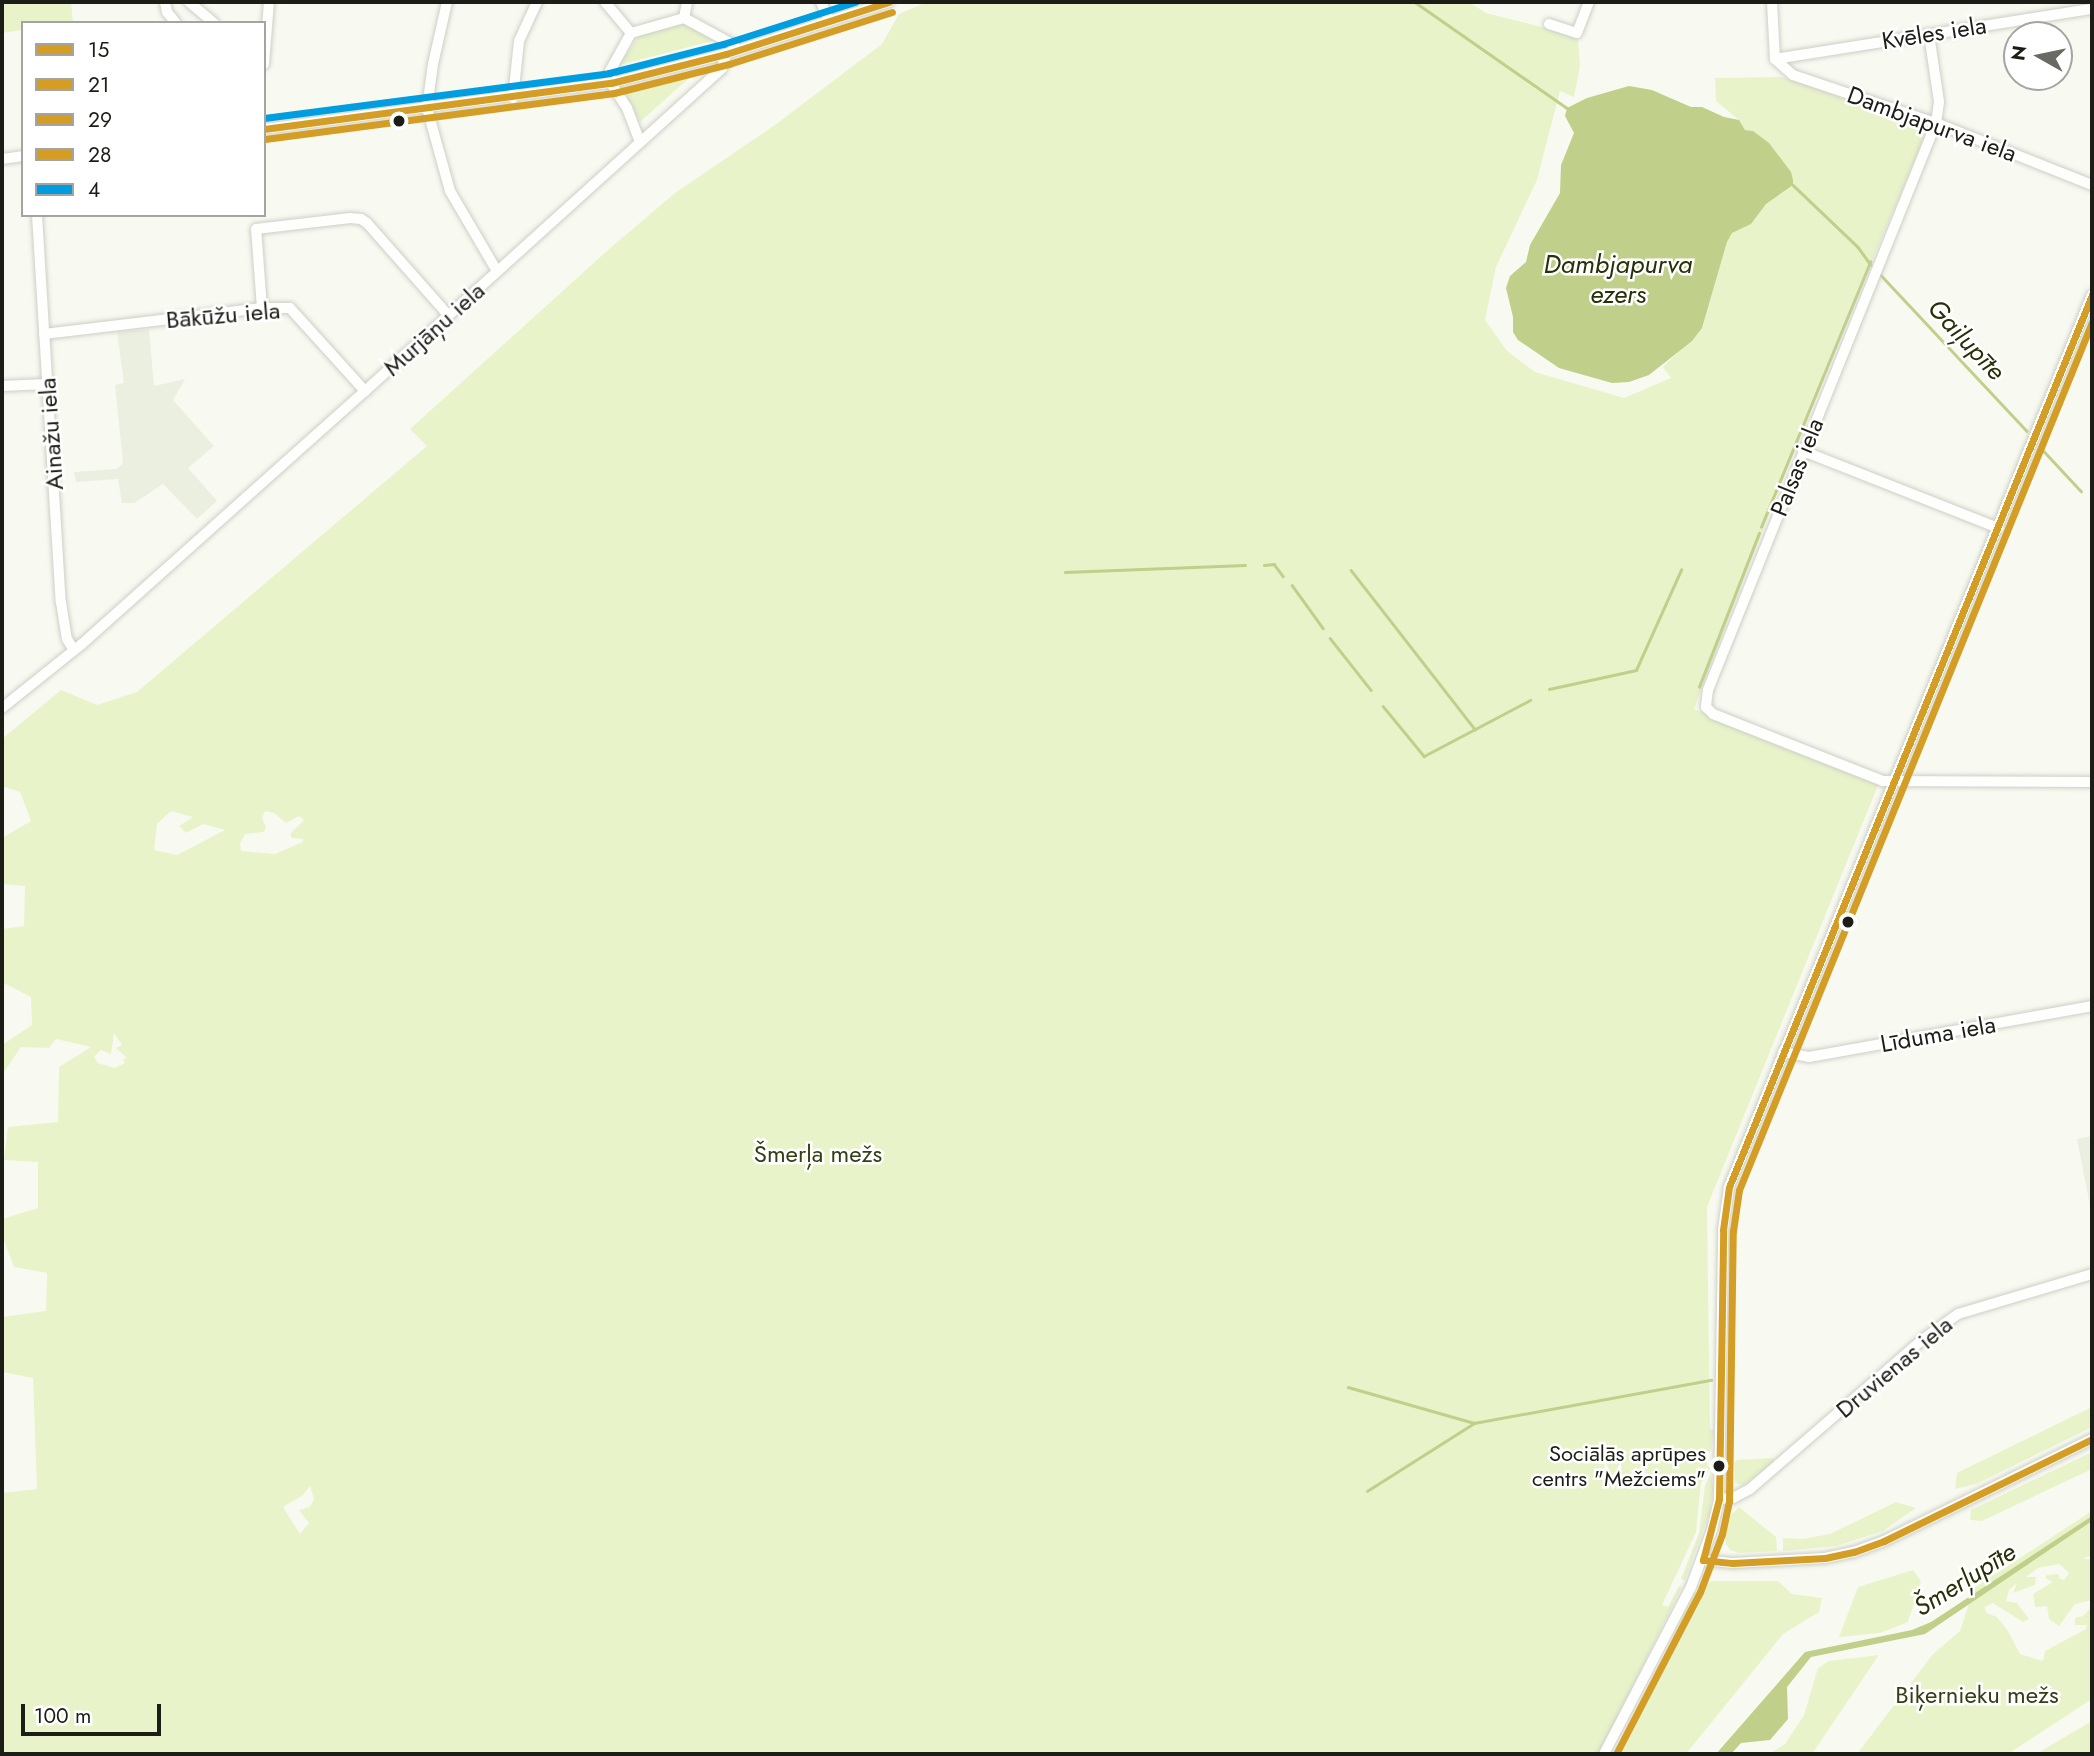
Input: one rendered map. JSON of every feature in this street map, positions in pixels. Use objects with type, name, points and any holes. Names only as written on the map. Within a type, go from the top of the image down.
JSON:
[{"type":"street","points":[[165,2],[167,12],[174,21]]},
{"type":"street","points":[[188,2],[212,21]]},
{"type":"street","points":[[266,44],[269,2]]},
{"type":"street","points":[[447,2],[435,54],[427,108],[450,191],[497,271]]},
{"type":"street","points":[[513,98],[519,41],[537,2]]},
{"type":"street","points":[[606,2],[631,33]]},
{"type":"street","points":[[684,18],[687,2]]},
{"type":"street","points":[[821,2],[829,21]]},
{"type":"street","points":[[266,129],[611,83],[726,54],[889,2]]},
{"type":"street","points":[[1549,24],[1577,33],[1589,2]]},
{"type":"street","points":[[1772,2],[1775,59]]},
{"type":"street","name":"Kvēles iela","points":[[1775,59],[2092,9]]},
{"type":"street","points":[[640,142],[627,108],[611,83],[611,68],[631,33],[684,18],[732,44],[738,50]]},
{"type":"street","name":"Palsas iela","points":[[1894,782],[1882,782],[1713,714],[1706,707],[1708,690],[1936,123],[1939,102],[1929,34]]},
{"type":"street","name":"Murjāņu iela","points":[[2,708],[74,650],[365,391],[722,68],[726,54]]},
{"type":"street","name":"Dambjapurva iela","points":[[1775,59],[1793,75],[1936,123],[2092,185]]},
{"type":"street","points":[[2,159],[21,156]]},
{"type":"street","name":"Ainažu iela","points":[[37,217],[61,602],[67,639],[74,650]]},
{"type":"street","points":[[262,308],[256,229],[350,218],[367,223],[448,315]]},
{"type":"street","points":[[1604,1754],[1703,1560],[1719,1499],[1724,1215],[1729,1187],[2092,295]]},
{"type":"street","name":"Bākūžu iela","points":[[44,334],[262,308],[290,308],[365,391]]},
{"type":"street","points":[[2,386],[47,384]]},
{"type":"street","points":[[1803,451],[1998,528]]},
{"type":"street","points":[[1894,782],[2092,782]]},
{"type":"street","name":"Līduma iela","points":[[1783,1052],[1809,1057],[2092,1006]]},
{"type":"street","name":"Druvienas iela","points":[[1719,1499],[1733,1498],[1750,1489],[1958,1314],[2092,1274]]},
{"type":"street","points":[[1703,1560],[1733,1563],[1825,1558],[1853,1552],[1884,1541],[2092,1439]]},
{"type":"shaded area","points":[[149,329],[154,386],[185,379],[173,400],[214,446],[188,468],[217,501],[197,519],[163,484],[134,503],[122,503],[118,479],[76,482],[74,472],[117,469],[123,463],[115,385],[124,383],[117,332]]},
{"type":"shaded area","points":[[2092,1136],[2092,1206],[2090,1206],[2077,1139]]},
{"type":"green space","points":[[2,2],[71,2],[73,21],[21,21],[21,30],[2,33]]},
{"type":"green space","name":"Šmerļa mežs","points":[[927,2],[1469,2],[1486,13],[1570,34],[1578,39],[1580,66],[1574,97],[1560,91],[1537,180],[1496,267],[1485,320],[1507,351],[1535,372],[1624,398],[1671,378],[1663,367],[1702,328],[1732,233],[1751,224],[1766,204],[1793,185],[1753,131],[1745,130],[1739,120],[1716,101],[1715,78],[1783,77],[1919,125],[1925,137],[1824,372],[1694,709],[1879,783],[1707,1207],[1710,1429],[1714,1430],[1711,1451],[1707,1451],[1707,1465],[1710,1468],[1701,1483],[1696,1532],[1662,1605],[1668,1607],[1679,1586],[1682,1587],[1599,1754],[2,1754],[2,1493],[37,1489],[33,1378],[2,1372],[2,1317],[46,1311],[47,1273],[14,1267],[2,1235],[2,1219],[38,1208],[38,1162],[4,1160],[8,1127],[58,1122],[59,1067],[91,1047],[56,1039],[49,1048],[21,1047],[2,1075],[2,1045],[32,1025],[31,997],[2,982],[2,929],[24,926],[25,886],[2,884],[2,838],[31,821],[20,792],[2,786],[2,739],[61,690],[97,705],[137,692],[427,446],[410,429],[608,250],[675,193],[775,125],[882,44],[899,14]],"holes":[[[171,811],[193,817],[179,826],[186,833],[203,824],[225,830],[177,855],[154,850],[157,824]],[[265,811],[274,813],[286,823],[299,816],[304,820],[290,834],[292,838],[303,839],[303,842],[275,854],[241,851],[240,843],[245,834],[264,832],[266,827],[262,818]],[[114,1033],[122,1045],[116,1048],[127,1058],[123,1059],[125,1063],[114,1068],[98,1063],[94,1057],[101,1050],[111,1054]],[[310,1486],[314,1499],[310,1507],[299,1510],[309,1523],[300,1534],[283,1507],[303,1495]]]},
{"type":"green space","points":[[680,22],[716,40],[619,65],[641,33]]},
{"type":"green space","points":[[700,68],[640,122],[623,88]]},
{"type":"green space","points":[[2092,1407],[2092,1427],[1976,1484],[1955,1489],[1957,1473]]},
{"type":"green space","points":[[2092,1452],[2092,1469],[1982,1521],[1970,1520],[1971,1510]]},
{"type":"green space","points":[[1773,1458],[1775,1463],[1743,1485],[1735,1483],[1734,1462],[1737,1460]]},
{"type":"green space","points":[[1711,1473],[1713,1489],[1709,1514],[1685,1580],[1681,1579],[1699,1533],[1705,1485]]},
{"type":"green space","points":[[1896,1502],[1916,1508],[1883,1531],[1836,1546],[1783,1551],[1783,1538],[1803,1539],[1830,1534]]},
{"type":"green space","points":[[1739,1507],[1776,1537],[1777,1551],[1739,1553],[1730,1550],[1723,1528],[1725,1521]]},
{"type":"green space","name":"Biķernieku mežs","points":[[2092,1511],[2092,1556],[2083,1558],[2092,1560],[2092,1600],[2075,1604],[2059,1626],[2049,1619],[2047,1606],[2035,1607],[2033,1594],[2053,1582],[2045,1578],[2047,1575],[2059,1574],[2059,1578],[2064,1580],[2069,1573],[2059,1564],[2038,1568],[2026,1577],[2036,1577],[2035,1585],[2013,1593],[2017,1583],[2009,1590],[2006,1601],[2017,1603],[2029,1619],[2023,1622],[1993,1603],[1984,1607],[1987,1613],[1997,1617],[2008,1631],[2020,1654],[2043,1661],[2045,1651],[2086,1629],[2087,1625],[2075,1625],[2075,1618],[2083,1616],[2092,1607],[2092,1699],[2008,1754],[1857,1754],[1933,1654],[1960,1631],[1974,1588]]},
{"type":"green space","points":[[1913,1570],[1921,1581],[1908,1622],[1880,1633],[1839,1637],[1858,1587]]},
{"type":"green space","points":[[1712,1581],[1778,1581],[1792,1594],[1822,1598],[1819,1612],[1783,1634],[1686,1754],[1616,1754],[1694,1592],[1700,1594],[1705,1585]]},
{"type":"green space","points":[[1879,1655],[1812,1754],[1769,1754],[1785,1744],[1804,1715],[1818,1668],[1829,1661]]},
{"type":"green space","name":"Biķernieku mežs","points":[[2092,1721],[2092,1754],[2036,1754]]},
{"type":"water","name":"Dambjapurva ezers","points":[[1629,86],[1652,90],[1691,107],[1702,107],[1724,117],[1739,120],[1745,130],[1753,131],[1769,143],[1791,172],[1793,185],[1766,204],[1751,224],[1732,233],[1702,328],[1692,341],[1649,375],[1629,382],[1612,383],[1559,368],[1518,340],[1513,332],[1513,317],[1506,288],[1510,276],[1526,262],[1530,245],[1560,193],[1561,165],[1574,133],[1565,116],[1567,108],[1587,98]]},
{"type":"water","points":[[2092,1516],[2092,1521],[1925,1634],[1811,1657],[1787,1687],[1788,1719],[1770,1740],[1741,1743],[1731,1754],[1716,1754],[1805,1652],[1912,1630],[1931,1622]]},
{"type":"waterway","points":[[1415,2],[1567,108]]},
{"type":"waterway","name":"Gaiļupīte","points":[[1793,185],[1858,247],[1871,265]]},
{"type":"waterway","points":[[1761,527],[1870,262]]},
{"type":"waterway","name":"Gaiļupīte","points":[[1880,274],[2027,431]]},
{"type":"waterway","name":"Gaiļupīte","points":[[2041,448],[2081,491]]},
{"type":"waterway","points":[[1699,687],[1759,533]]},
{"type":"waterway","points":[[1264,565],[1274,564],[1283,576]]},
{"type":"waterway","points":[[1065,572],[1245,565]]},
{"type":"waterway","points":[[1351,570],[1475,729]]},
{"type":"waterway","points":[[1549,689],[1636,670],[1681,570]]},
{"type":"waterway","points":[[1292,585],[1323,628]]},
{"type":"waterway","points":[[1330,638],[1371,690]]},
{"type":"waterway","points":[[1383,706],[1424,756],[1530,700]]},
{"type":"waterway","points":[[1348,1387],[1474,1423],[1711,1380]]},
{"type":"waterway","points":[[1367,1491],[1474,1423]]},
{"type":"transit line","name":"4","points":[[266,118],[609,73],[723,44],[855,2]]},
{"type":"transit line","name":"29","points":[[266,129],[611,83],[726,54],[889,2]]},
{"type":"transit line","name":"28","points":[[266,139],[614,93],[729,64],[892,12]]},
{"type":"transit line","name":"15","points":[[1703,1560],[1719,1499],[1723,1230],[1729,1187],[2092,295]]},
{"type":"transit line","name":"21","points":[[1616,1754],[1700,1592],[1722,1534],[1729,1501],[1733,1231],[1739,1190],[2092,322]]},
{"type":"transit line","name":"15","points":[[1703,1560],[1733,1563],[1825,1558],[1854,1552],[1884,1541],[2092,1439]]},
{"type":"place","name":"Sociālās aprūpes centrs \"Mežciems\"","points":[[1719,1466]]},
{"type":"water label","name":"Šmerļupīte","points":[[1965,1580]]}]
